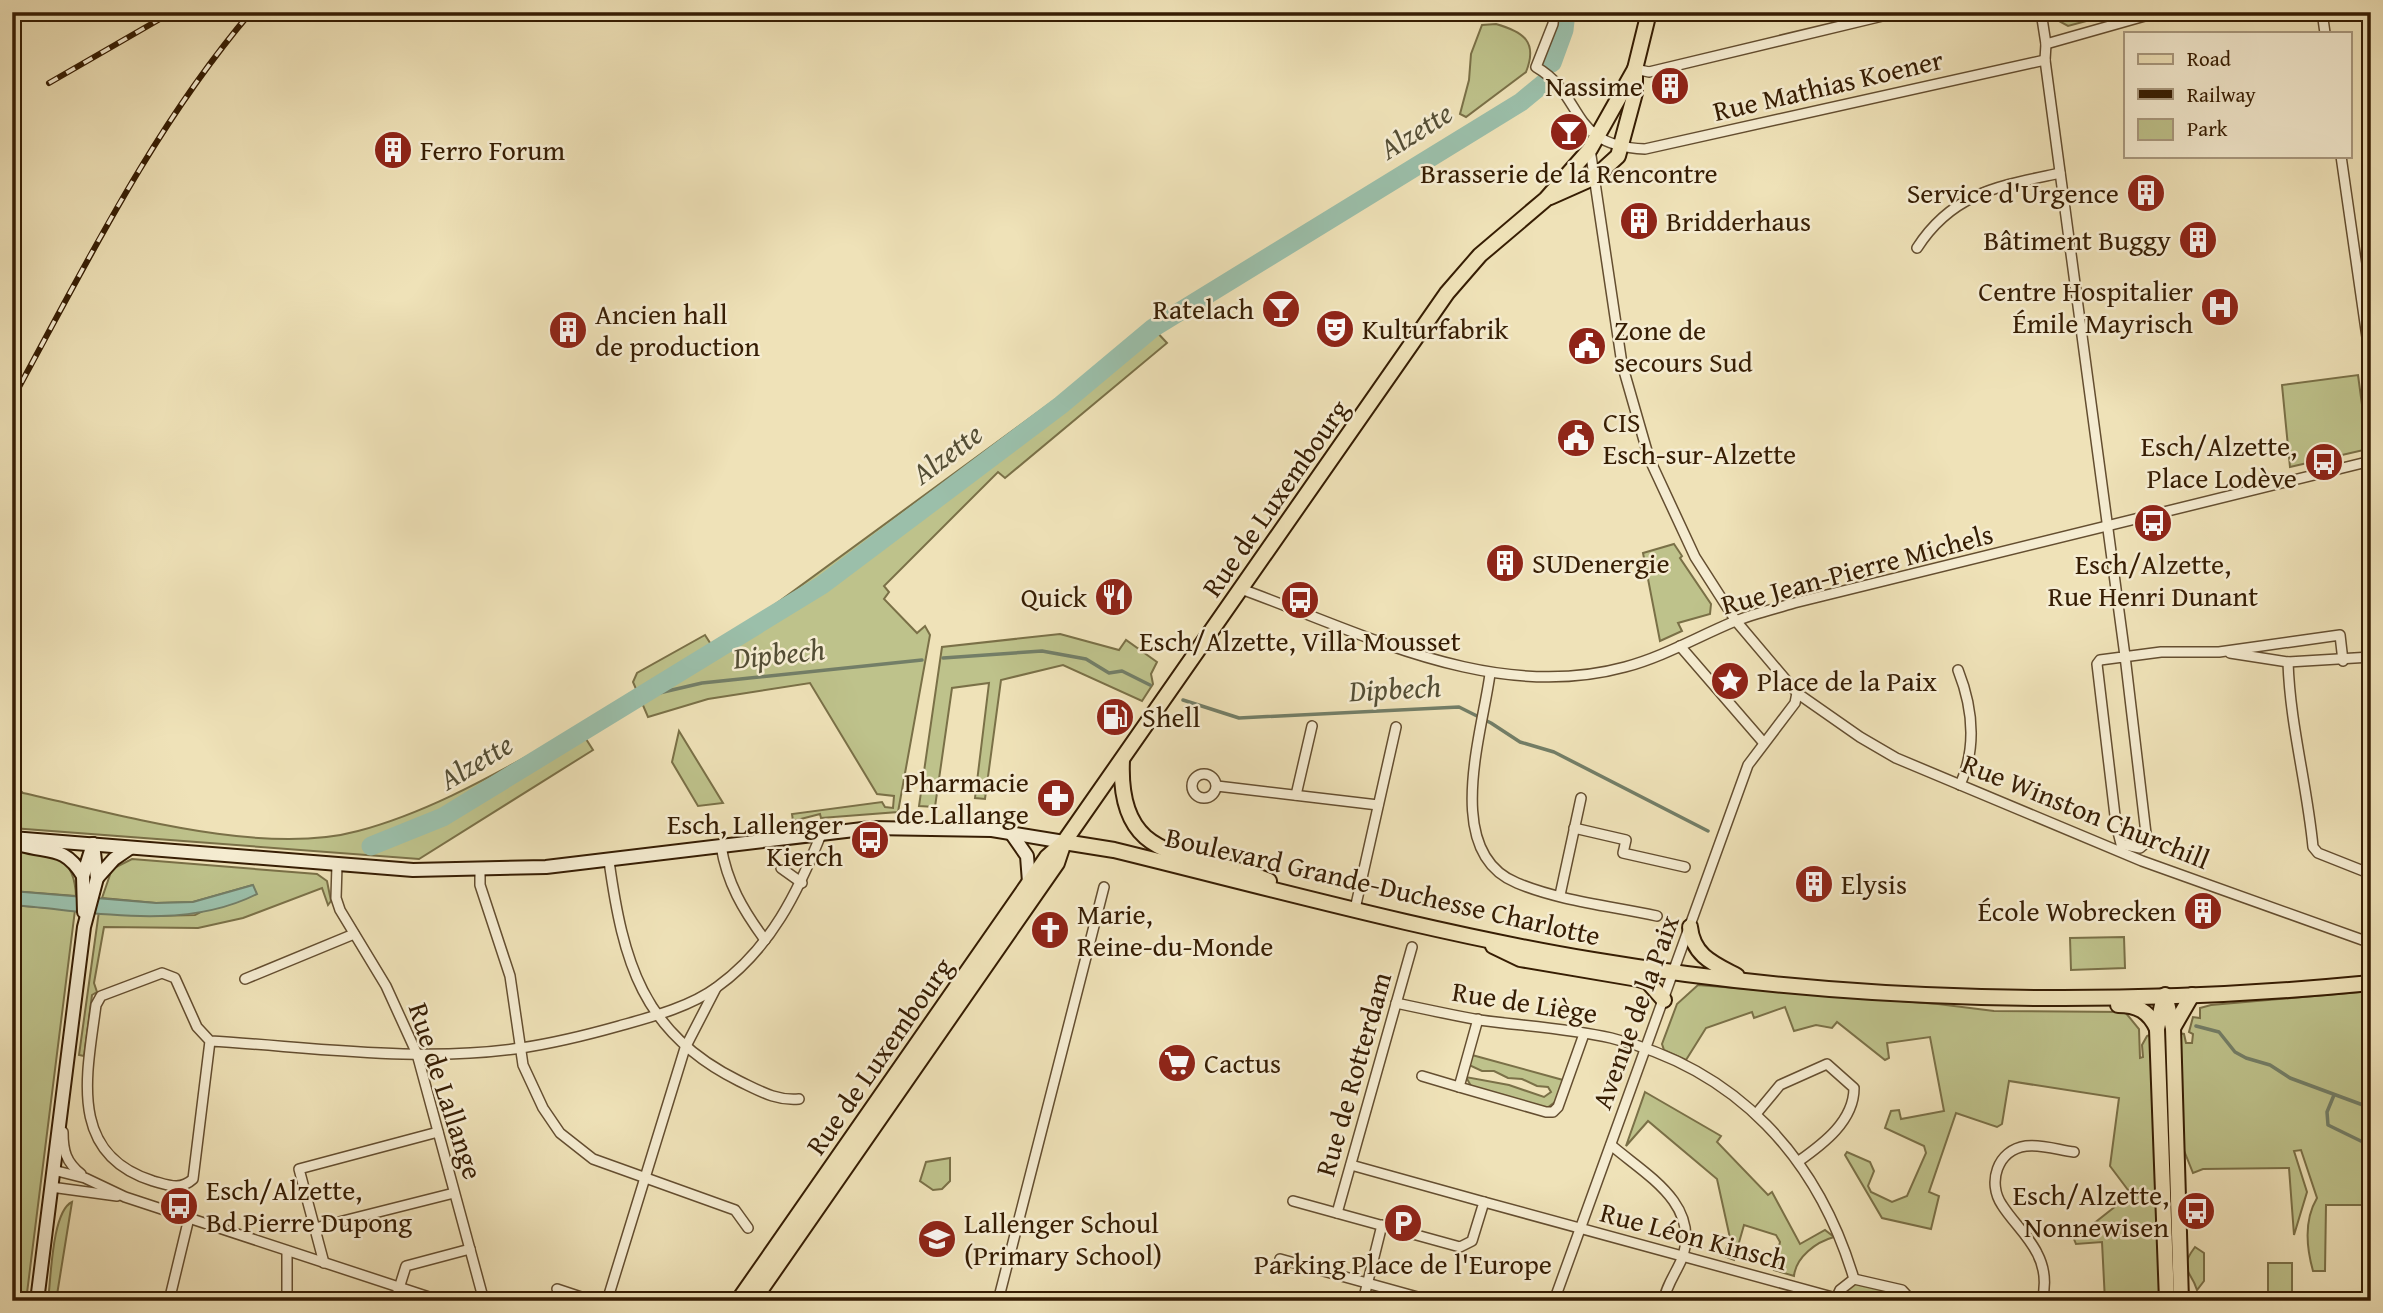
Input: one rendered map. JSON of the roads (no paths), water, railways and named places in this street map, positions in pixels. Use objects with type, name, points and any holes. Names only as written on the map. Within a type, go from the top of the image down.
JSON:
[{"type":"main road","points":[[1546,199],[1595,177],[1613,163],[1622,147],[1635,93],[1635,69],[1649,12]]},
{"type":"main road","points":[[1546,199],[1594,144],[1635,69]]},
{"type":"main road","name":"Rue de Luxembourg","points":[[738,1301],[1029,882],[1047,857],[1064,842],[1447,293],[1480,255],[1546,199]]},
{"type":"main road","points":[[1122,758],[1122,802],[1135,828],[1149,842],[1170,852],[1247,872],[1303,896]]},
{"type":"main road","points":[[12,840],[93,844],[337,865],[480,870],[609,861],[822,832],[908,826],[1011,833],[1064,842]]},
{"type":"main road","points":[[1011,833],[1027,856],[1029,882]]},
{"type":"main road","points":[[12,840],[61,852],[74,862],[83,876]]},
{"type":"main road","name":"Rue de Luxembourg","points":[[752,1301],[1057,863],[1064,842]]},
{"type":"main road","name":"Boulevard Grande-Duchesse Charlotte","points":[[1064,842],[1114,850],[1472,937],[1674,972],[1744,980],[1943,995],[2192,995],[2371,983]]},
{"type":"main road","points":[[84,928],[83,876],[93,844]]},
{"type":"main road","points":[[37,1301],[84,928],[97,878],[93,844]]},
{"type":"main road","points":[[97,878],[114,859],[130,848]]},
{"type":"main road","points":[[1690,927],[1693,942],[1705,958],[1744,980]]},
{"type":"main road","points":[[1472,937],[1520,959],[1639,979],[1648,982],[1664,1000]]},
{"type":"main road","name":"Boulevard Grande-Duchesse Charlotte","points":[[1943,995],[1988,1004],[2132,1005],[2153,1019],[2157,1029]]},
{"type":"main road","points":[[2165,995],[2173,1028],[2181,1301]]},
{"type":"main road","points":[[2165,995],[2157,1029],[2167,1301]]},
{"type":"main road","points":[[2173,1028],[2192,995]]},
{"type":"street","points":[[1553,12],[1553,24],[1536,67],[1554,77],[1594,144],[1595,177],[1616,326],[1636,423],[1683,537],[1736,621],[1797,693],[1795,703],[1763,742],[1681,646]]},
{"type":"street","points":[[1635,69],[1649,72],[1899,12]]},
{"type":"street","points":[[2041,12],[2046,44],[2045,60],[2125,656],[2147,842],[2140,848],[2121,844],[2098,664],[2100,660],[2125,656],[2219,652],[2340,635],[2343,661]]},
{"type":"street","points":[[2046,44],[2160,12]]},
{"type":"street","points":[[2322,12],[2325,32]]},
{"type":"street","name":"Rue Mathias Koener","points":[[1622,147],[1644,149],[2045,60]]},
{"type":"street","points":[[1594,144],[1622,147]]},
{"type":"street","points":[[2342,158],[2367,315],[2371,365]]},
{"type":"street","points":[[1917,248],[1941,217],[1969,198],[1990,189],[2060,173]]},
{"type":"street","name":"Rue Jean-Pierre Michels","points":[[1241,589],[1449,665],[1490,674],[1530,678],[1576,675],[1624,667],[1681,646],[1736,621],[1794,603],[2108,528],[2371,461]]},
{"type":"street","points":[[2219,652],[2288,662],[2343,661],[2371,657]]},
{"type":"street","points":[[2288,662],[2289,703],[2307,787],[2313,846],[2318,853],[2371,874]]},
{"type":"street","points":[[1958,670],[1967,693],[1972,738],[1971,754],[1960,785]]},
{"type":"street","points":[[1490,674],[1472,814],[1478,845],[1499,873],[1515,883],[1657,916]]},
{"type":"street","name":"Rue Winston Churchill","points":[[1797,693],[1860,737],[1896,758],[2142,861],[2371,943]]},
{"type":"street","points":[[1296,795],[1312,726]]},
{"type":"street","points":[[1354,909],[1396,727]]},
{"type":"street","name":"Avenue de la Paix","points":[[1554,1301],[1748,765],[1763,742]]},
{"type":"street","points":[[1217,786],[1378,805]]},
{"type":"street","points":[[1560,895],[1581,798]]},
{"type":"street","points":[[1574,828],[1626,840],[1623,853],[1685,867]]},
{"type":"street","points":[[607,1301],[685,1048],[716,988],[781,921],[802,883],[822,832]]},
{"type":"street","points":[[721,846],[731,888],[742,909],[765,940]]},
{"type":"street","points":[[609,861],[629,960],[656,1016],[685,1048],[731,1077],[780,1100],[799,1098]]},
{"type":"street","name":"Rue de Lallange","points":[[337,865],[336,898],[398,1008],[416,1054],[484,1301]]},
{"type":"street","points":[[781,868],[802,883]]},
{"type":"street","points":[[480,870],[480,885],[510,976],[519,1049],[531,1085],[560,1133],[593,1159],[735,1210],[748,1228]]},
{"type":"street","points":[[998,1301],[1104,887]]},
{"type":"street","points":[[245,979],[354,934]]},
{"type":"street","name":"Rue de Rotterdam","points":[[1337,1213],[1412,947]]},
{"type":"street","points":[[210,1041],[193,1179],[186,1185],[172,1187],[146,1179],[124,1168],[106,1151],[92,1128],[86,1083],[96,1005],[101,996],[162,973],[176,978],[197,1027],[210,1041],[416,1054],[519,1049],[656,1016],[716,988]]},
{"type":"street","name":"Rue de Liège","points":[[1396,1003],[1478,1019],[1611,1038],[1684,1066],[1725,1090],[1756,1114],[1799,1161],[1836,1224],[1854,1279]]},
{"type":"street","points":[[1459,1087],[1478,1019]]},
{"type":"street","points":[[1422,1076],[1553,1112],[1558,1107],[1584,1034]]},
{"type":"street","points":[[1756,1114],[1780,1085],[1827,1064],[1854,1088],[1854,1096],[1839,1127],[1799,1161]]},
{"type":"street","points":[[62,1099],[65,1155],[71,1166],[85,1178]]},
{"type":"street","points":[[324,1263],[299,1169],[438,1132]]},
{"type":"street","points":[[1611,1145],[1673,1197],[1682,1210],[1687,1233],[1682,1256],[1664,1299],[1646,1301]]},
{"type":"street","points":[[2042,1301],[2043,1270],[2037,1253],[2000,1203],[1995,1189],[1995,1175],[2001,1161],[2012,1151],[2024,1146],[2074,1152]]},
{"type":"street","name":"Rue Léon Kinsch","points":[[1351,1166],[1835,1300]]},
{"type":"street","points":[[53,1170],[85,1178],[125,1197],[441,1301]]},
{"type":"street","points":[[51,1188],[125,1197]]},
{"type":"street","points":[[315,1228],[454,1193]]},
{"type":"street","points":[[1293,1201],[1460,1247],[1472,1241],[1484,1202]]},
{"type":"street","points":[[169,1301],[189,1218]]},
{"type":"street","points":[[1363,1301],[1382,1225]]},
{"type":"street","points":[[395,1301],[406,1266],[470,1250]]},
{"type":"street","points":[[287,1301],[288,1251]]},
{"type":"street","points":[[1280,1259],[1432,1301]]},
{"type":"street","points":[[1835,1300],[1840,1290],[1854,1279],[1902,1290],[1912,1301]]},
{"type":"street","points":[[557,1289],[593,1301]]},
{"type":"waterway","name":"Alzette","points":[[1552,63],[1564,30],[1566,12]]},
{"type":"waterway","name":"Alzette","points":[[371,846],[443,817],[822,585],[1061,405],[1153,328],[1521,102],[1544,83]]},
{"type":"waterway","name":"Dipbech","points":[[943,658],[1042,651],[1086,659],[1109,673],[1122,671],[1150,685]]},
{"type":"waterway","name":"Dipbech","points":[[642,697],[702,683],[922,660]]},
{"type":"waterway","name":"Dipbech","points":[[1183,700],[1239,718],[1459,707],[1520,742],[1554,752],[1708,831]]},
{"type":"waterway","points":[[2196,1026],[2219,1032],[2235,1052],[2246,1058],[2270,1065],[2290,1078],[2371,1108]]},
{"type":"waterway","points":[[2334,1095],[2327,1112],[2328,1125],[2371,1146]]},
{"type":"railway","points":[[49,83],[172,12]]},
{"type":"railway","points":[[12,400],[151,150],[216,56],[251,12]]},
{"type":"place","name":"Nassime","points":[[1670,86]]},
{"type":"place","name":"Brasserie de la Rencontre","points":[[1569,132]]},
{"type":"place","name":"Ferro Forum","points":[[393,150]]},
{"type":"place","name":"Service d'Urgence","points":[[2146,193]]},
{"type":"place","name":"Bridderhaus","points":[[1639,221]]},
{"type":"place","name":"Bâtiment Buggy","points":[[2198,240]]},
{"type":"place","name":"Centre Hospitalier Émile Mayrisch","points":[[2220,307]]},
{"type":"place","name":"Ratelach","points":[[1281,309]]},
{"type":"place","name":"Kulturfabrik","points":[[1335,329]]},
{"type":"place","name":"Ancien hall de production","points":[[568,330]]},
{"type":"place","name":"Zone de secours Sud","points":[[1587,346]]},
{"type":"place","name":"CIS Esch-sur-Alzette","points":[[1576,438]]},
{"type":"place","name":"Esch/Alzette, Place Lodève","points":[[2324,462]]},
{"type":"place","name":"Esch/Alzette, Rue Henri Dunant","points":[[2153,523]]},
{"type":"place","name":"SUDenergie","points":[[1505,563]]},
{"type":"place","name":"Quick","points":[[1114,597]]},
{"type":"place","name":"Esch/Alzette, Villa Mousset","points":[[1300,600]]},
{"type":"place","name":"Place de la Paix","points":[[1730,681]]},
{"type":"place","name":"Shell","points":[[1115,717]]},
{"type":"place","name":"Pharmacie de Lallange","points":[[1056,798]]},
{"type":"place","name":"Esch, Lallenger Kierch","points":[[870,840]]},
{"type":"place","name":"Elysis","points":[[1814,884]]},
{"type":"place","name":"École Wobrecken","points":[[2203,911]]},
{"type":"place","name":"Marie, Reine-du-Monde","points":[[1050,930]]},
{"type":"place","name":"Cactus","points":[[1177,1063]]},
{"type":"place","name":"Esch/Alzette, Bd Pierre Dupong","points":[[179,1206]]},
{"type":"place","name":"Esch/Alzette, Nonnewisen","points":[[2196,1211]]},
{"type":"place","name":"Parking Place de l'Europe","points":[[1403,1223]]},
{"type":"place","name":"Lallenger Schoul (Primary School)","points":[[937,1239]]}]
